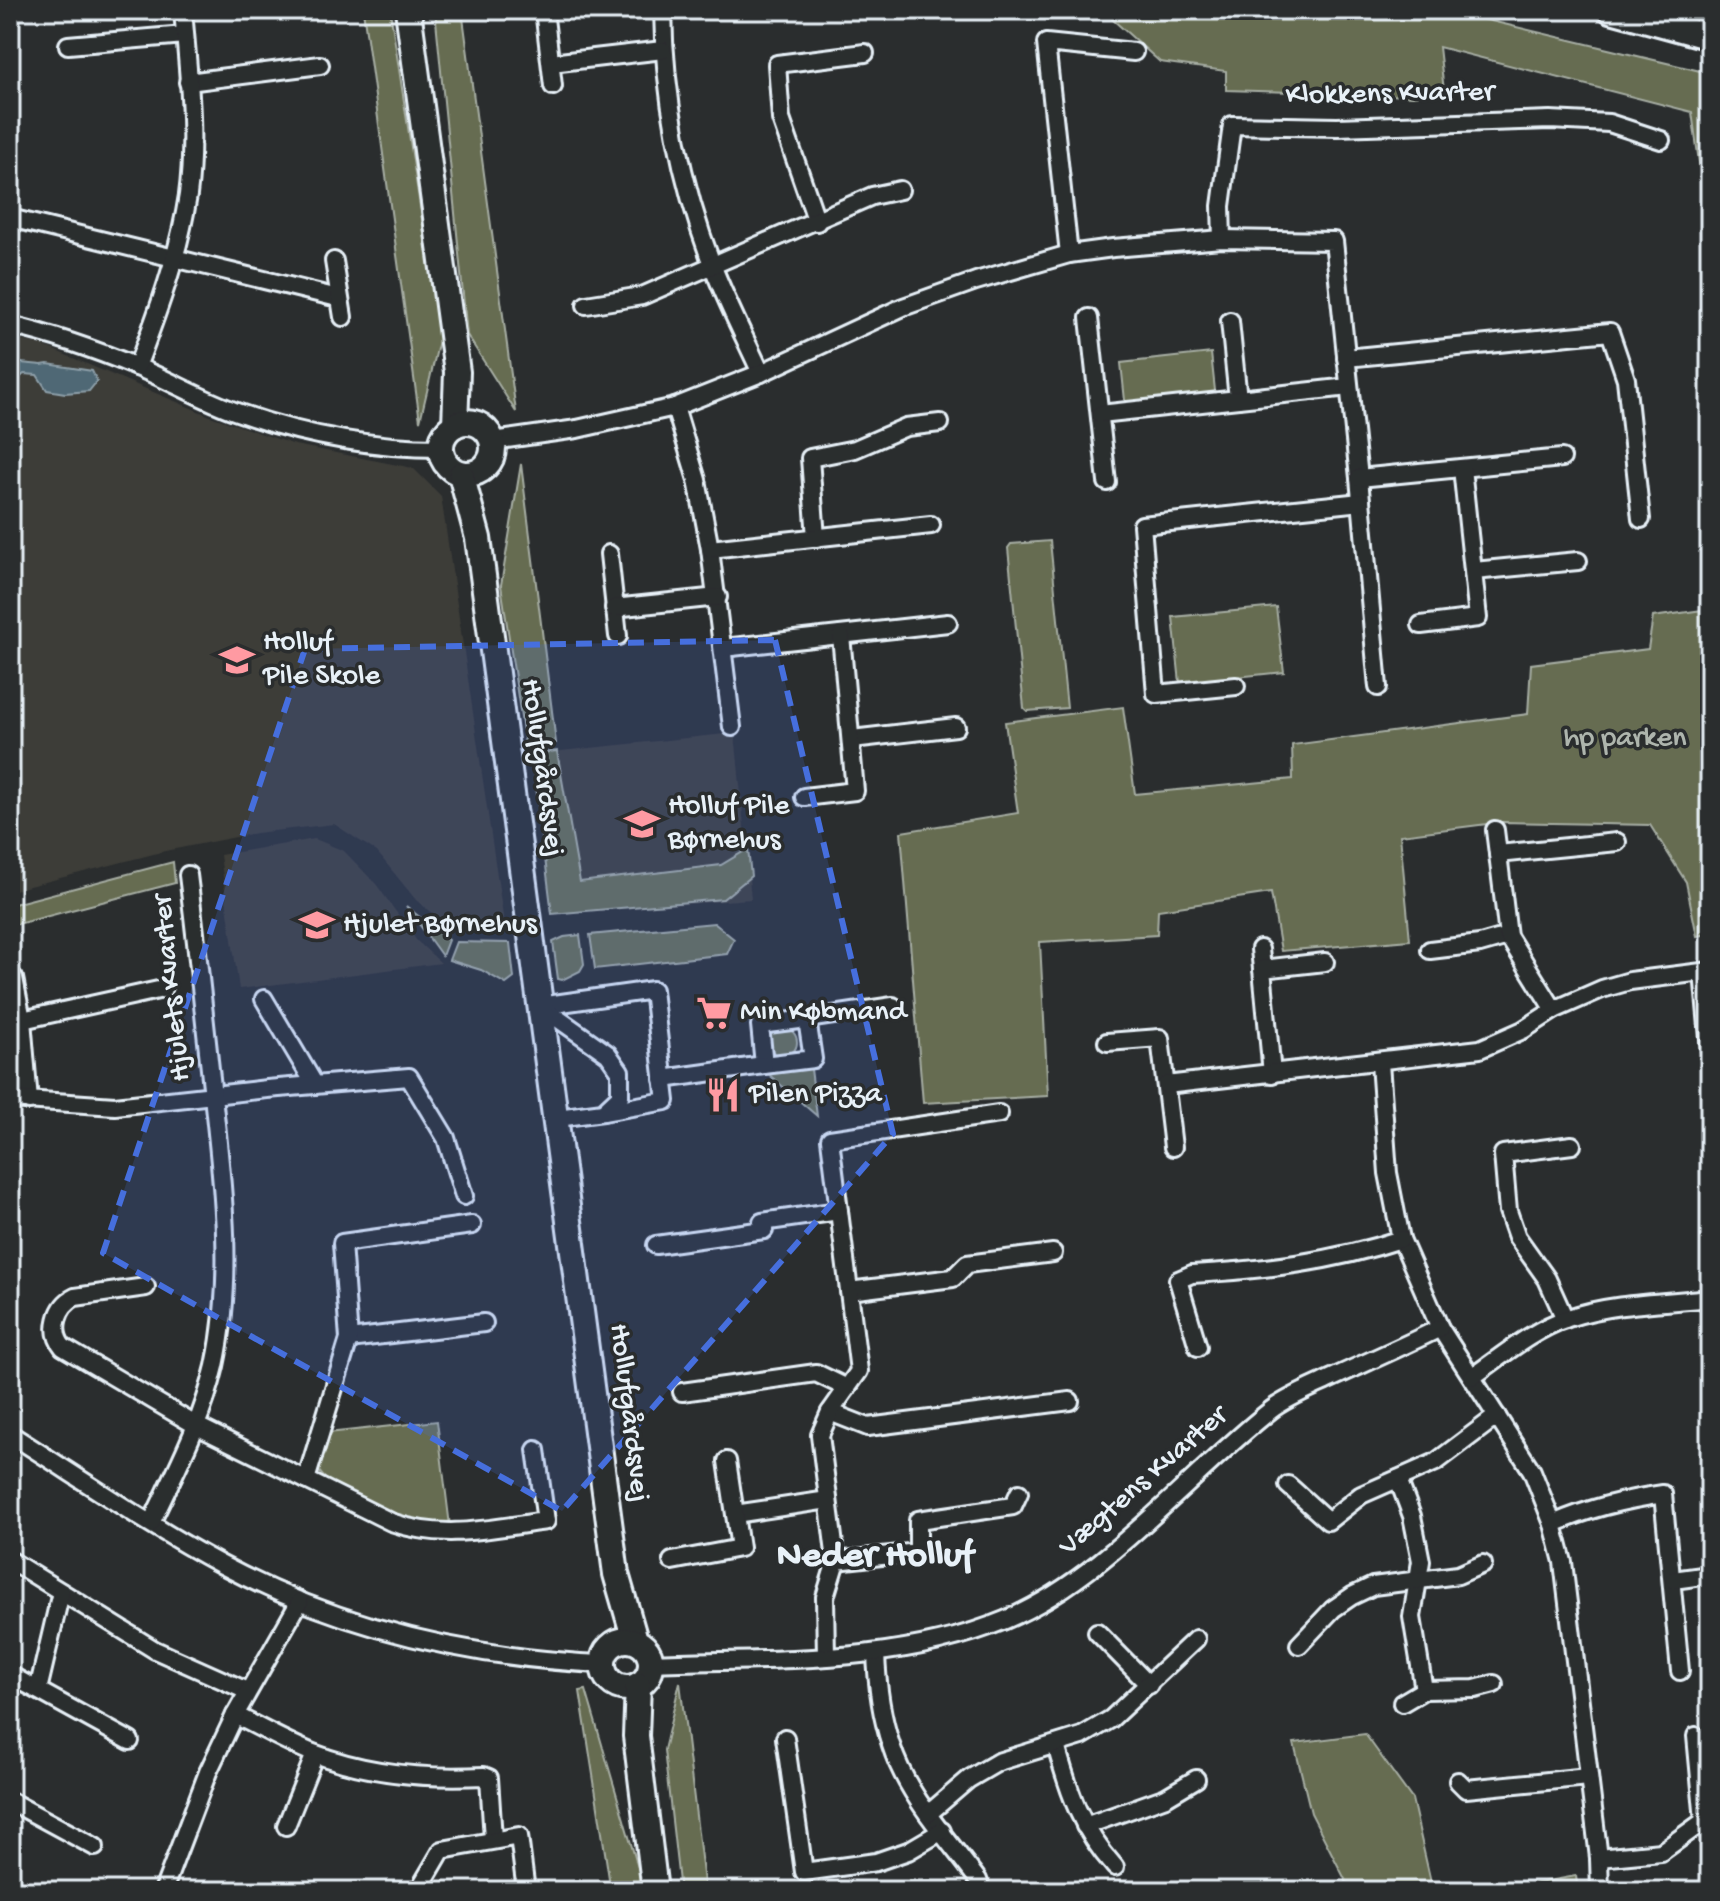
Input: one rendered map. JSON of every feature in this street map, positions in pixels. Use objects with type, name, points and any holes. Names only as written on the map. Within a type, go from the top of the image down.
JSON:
[{"type":"street","points":[[137,367],[161,304],[188,194],[191,133],[183,10]]},
{"type":"street","points":[[408,10],[464,424]]},
{"type":"street","points":[[663,10],[667,95],[680,157],[713,266],[761,373]]},
{"type":"street","points":[[1611,10],[1710,37]]},
{"type":"street","points":[[1669,10],[1710,19]]},
{"type":"street","points":[[545,18],[553,86]]},
{"type":"street","points":[[68,45],[185,35]]},
{"type":"street","points":[[1069,254],[1046,43],[1134,52]]},
{"type":"street","points":[[551,63],[663,50]]},
{"type":"street","points":[[817,222],[781,119],[777,64],[865,53]]},
{"type":"street","points":[[188,82],[320,65]]},
{"type":"street","name":"Klokkens Kvarter","points":[[1222,239],[1221,206],[1232,125],[1337,127],[1550,120],[1609,123],[1661,140]]},
{"type":"street","points":[[586,305],[642,296],[872,196],[900,190]]},
{"type":"street","points":[[10,218],[338,298]]},
{"type":"street","points":[[493,441],[577,429],[675,407],[761,373],[903,307],[976,281],[1069,254],[1222,239],[1334,241],[1378,687]]},
{"type":"street","points":[[334,261],[343,317]]},
{"type":"street","points":[[1089,318],[1107,482]]},
{"type":"street","points":[[1230,321],[1238,399]]},
{"type":"street","points":[[10,325],[41,332],[137,367],[235,411],[283,426],[359,442],[441,448]]},
{"type":"street","points":[[1346,358],[1610,332],[1626,379],[1641,519]]},
{"type":"street","points":[[1100,414],[1349,387]]},
{"type":"street","points":[[675,407],[697,480],[710,549],[732,727]]},
{"type":"street","points":[[816,538],[810,458],[855,449],[906,427],[940,423]]},
{"type":"street","points":[[464,424],[485,429],[493,441],[492,458],[471,472],[446,464],[441,448],[444,434],[464,424]]},
{"type":"street","points":[[1359,478],[1562,458]]},
{"type":"street","points":[[1421,625],[1478,618],[1462,468]]},
{"type":"street","name":"Hollufgårdsvej","points":[[471,472],[616,1574],[616,1649]]},
{"type":"street","points":[[1236,686],[1156,694],[1142,525],[1361,502]]},
{"type":"street","points":[[710,549],[931,525]]},
{"type":"street","points":[[609,554],[618,636]]},
{"type":"street","points":[[1474,571],[1578,561]]},
{"type":"street","points":[[614,608],[718,597]]},
{"type":"street","points":[[723,648],[948,623]]},
{"type":"street","points":[[804,797],[855,791],[841,635]]},
{"type":"street","points":[[852,739],[956,727]]},
{"type":"street","points":[[1495,830],[1508,936],[1554,1010]]},
{"type":"street","points":[[1498,854],[1617,842]]},
{"type":"street","name":"Hjulets Kvarter","points":[[151,1523],[197,1426],[215,1365],[222,1315],[224,1186],[188,875]]},
{"type":"street","points":[[1430,950],[1480,944],[1508,936]]},
{"type":"street","points":[[1260,949],[1272,1074]]},
{"type":"street","points":[[1262,969],[1325,962]]},
{"type":"street","points":[[1166,1085],[1380,1063],[1480,1049],[1602,989],[1630,981],[1706,972],[1710,1049]]},
{"type":"street","points":[[14,978],[22,1020],[29,1101]]},
{"type":"street","name":"Hjulets Kvarter","points":[[22,1020],[163,989]]},
{"type":"street","points":[[540,1006],[653,990],[666,1101],[557,1118]]},
{"type":"street","points":[[264,999],[315,1085]]},
{"type":"street","points":[[540,1006],[608,1054],[620,1071],[620,1096],[603,1112]]},
{"type":"street","points":[[764,1065],[760,1025],[893,1006]]},
{"type":"street","points":[[663,1079],[813,1059],[807,1019]]},
{"type":"street","points":[[1107,1042],[1160,1038],[1173,1147]]},
{"type":"street","points":[[1380,1063],[1387,1163],[1401,1239],[1440,1328],[1532,1471],[1553,1524],[1563,1562],[1599,1858],[1600,1891]]},
{"type":"street","name":"Hjulets Kvarter","points":[[10,1099],[115,1106],[409,1077],[446,1138],[464,1196]]},
{"type":"street","points":[[826,1657],[825,1597],[836,1561],[820,1435],[830,1412],[859,1371],[830,1139],[999,1114]]},
{"type":"street","points":[[1565,1319],[1547,1279],[1517,1237],[1508,1211],[1503,1154],[1572,1145]]},
{"type":"street","points":[[656,1245],[764,1230],[762,1222],[839,1211]]},
{"type":"street","points":[[306,1480],[349,1339],[342,1243],[472,1225]]},
{"type":"street","points":[[1198,1347],[1178,1280],[1192,1274],[1324,1260],[1401,1239]]},
{"type":"street","points":[[849,1291],[953,1278],[967,1264],[1053,1253]]},
{"type":"street","points":[[146,1287],[75,1297],[67,1301],[56,1328],[57,1339],[63,1347],[197,1426],[391,1522],[416,1531],[442,1534],[546,1521],[536,1450]]},
{"type":"street","points":[[1472,1377],[1517,1345],[1565,1319],[1607,1308],[1710,1298]]},
{"type":"street","points":[[349,1339],[484,1323]]},
{"type":"street","name":"Vægtens Kvarter","points":[[651,1663],[876,1653],[939,1642],[1007,1620],[1065,1587],[1100,1562],[1275,1407],[1440,1328]]},
{"type":"street","points":[[682,1392],[816,1373],[847,1388]]},
{"type":"street","points":[[830,1412],[868,1427],[1070,1401]]},
{"type":"street","points":[[1288,1485],[1328,1521],[1361,1495],[1436,1462],[1497,1416]]},
{"type":"street","points":[[10,1434],[223,1565],[300,1601],[380,1631],[457,1649],[542,1661],[616,1649],[646,1649],[651,1663],[648,1676],[629,1686],[607,1679],[616,1649]]},
{"type":"street","points":[[672,1561],[740,1548],[727,1461]]},
{"type":"street","points":[[1398,1479],[1412,1516],[1421,1561],[1412,1617],[1424,1690]]},
{"type":"street","points":[[836,1561],[918,1552],[918,1520],[1013,1506],[1019,1493]]},
{"type":"street","points":[[1553,1524],[1615,1501],[1663,1494],[1680,1671]]},
{"type":"street","points":[[735,1514],[828,1500]]},
{"type":"street","points":[[10,1560],[155,1650],[247,1691]]},
{"type":"street","points":[[1299,1645],[1333,1609],[1373,1586],[1458,1575],[1483,1564]]},
{"type":"street","points":[[1673,1580],[1710,1575]]},
{"type":"street","points":[[38,1690],[61,1592]]},
{"type":"street","points":[[163,1891],[208,1772],[247,1691],[300,1601]]},
{"type":"street","points":[[1097,1632],[1149,1685]]},
{"type":"street","points":[[928,1814],[969,1779],[998,1762],[1082,1736],[1111,1719],[1196,1639]]},
{"type":"street","points":[[876,1653],[878,1690],[891,1747],[928,1814],[978,1880],[982,1891]]},
{"type":"street","points":[[10,1675],[130,1741]]},
{"type":"street","points":[[1402,1703],[1424,1690],[1475,1689],[1494,1684]]},
{"type":"street","points":[[629,1686],[655,1891]]},
{"type":"street","points":[[235,1715],[315,1754],[379,1770],[436,1778],[489,1778],[493,1839]]},
{"type":"street","points":[[1599,1858],[1661,1852],[1704,1821],[1696,1736]]},
{"type":"street","points":[[785,1738],[804,1872],[876,1862],[908,1851],[942,1831]]},
{"type":"street","points":[[1056,1745],[1071,1800],[1085,1826],[1115,1867]]},
{"type":"street","points":[[286,1826],[315,1754]]},
{"type":"street","points":[[1458,1781],[1466,1789],[1588,1777]]},
{"type":"street","points":[[1085,1826],[1166,1797],[1196,1779]]},
{"type":"street","points":[[10,1801],[95,1847]]},
{"type":"street","points":[[418,1891],[442,1850],[519,1836],[526,1891]]},
{"type":"highlighted area","points":[[775,640],[893,1134],[562,1511],[103,1253],[305,649]]},
{"type":"shaded area","name":"Holluf Pile Skole","points":[[10,338],[42,345],[210,416],[295,445],[413,468],[441,496],[504,923],[470,930],[447,926],[416,900],[377,852],[334,824],[256,833],[165,851],[10,891]]},
{"type":"shaded area","name":"Holluf Pile Børnehus","points":[[735,733],[751,899],[552,914],[532,754]]},
{"type":"shaded area","name":"Hjulet Børnehus","points":[[315,839],[344,851],[376,884],[417,941],[441,963],[239,989],[220,855]]},
{"type":"green space","points":[[363,10],[390,10],[440,336],[420,421]]},
{"type":"green space","points":[[435,10],[462,10],[516,412],[467,335]]},
{"type":"green space","points":[[1102,10],[1472,10],[1483,19],[1700,71],[1710,85],[1710,241],[1692,112],[1439,47],[1444,91],[1413,96],[1226,90],[1226,71],[1160,62]]},
{"type":"green space","points":[[1211,353],[1216,400],[1126,410],[1121,363]]},
{"type":"green space","points":[[521,464],[556,743],[530,747],[525,744],[501,585]]},
{"type":"green space","points":[[1050,541],[1067,708],[1027,711],[1024,708],[1008,548],[1011,544]]},
{"type":"green space","points":[[1276,607],[1284,672],[1180,683],[1173,617]]},
{"type":"green space","name":"hp parken","points":[[1710,609],[1710,934],[1697,936],[1686,882],[1650,825],[1503,822],[1400,835],[1410,940],[1281,951],[1271,893],[1158,910],[1157,935],[1040,942],[1048,1096],[923,1103],[901,832],[1018,813],[1005,722],[1123,707],[1135,794],[1293,779],[1292,745],[1528,714],[1531,664],[1648,649],[1653,617]]},
{"type":"green space","points":[[557,751],[580,882],[721,865],[748,849],[751,876],[723,899],[552,914],[532,754]]},
{"type":"green space","points":[[173,862],[175,883],[10,926],[10,905]]},
{"type":"green space","points":[[406,906],[448,940],[442,956]]},
{"type":"green space","points":[[714,923],[734,939],[727,954],[595,969],[590,935]]},
{"type":"green space","points":[[580,935],[584,964],[580,971],[558,979],[553,942]]},
{"type":"green space","points":[[456,942],[510,943],[514,978],[506,984],[481,970],[449,960]]},
{"type":"green space","points":[[783,1028],[793,1032],[797,1042],[793,1052],[783,1056],[773,1052],[769,1042],[773,1032]]},
{"type":"green space","points":[[808,1066],[811,1069],[817,1116],[767,1073]]},
{"type":"green space","points":[[437,1421],[450,1526],[398,1517],[327,1481],[317,1469],[328,1433]]},
{"type":"green space","points":[[680,1682],[705,1891],[680,1891],[664,1750]]},
{"type":"green space","points":[[586,1690],[641,1878],[642,1891],[611,1891],[580,1691]]},
{"type":"green space","points":[[1365,1734],[1412,1799],[1433,1891],[1351,1891],[1311,1813],[1294,1743]]},
{"type":"green space","points":[[1576,1876],[1578,1891],[1495,1891]]},
{"type":"water","points":[[10,362],[92,371],[97,381],[89,391],[65,393],[47,390],[37,375],[24,374],[10,386]]},
{"type":"place","name":"Holluf Pile Skole","points":[[237,660]]},
{"type":"place","name":"Holluf Pile Børnehus","points":[[642,824]]},
{"type":"place","name":"Hjulet Børnehus","points":[[317,925]]},
{"type":"place","name":"Min Købmand","points":[[714,1013]]},
{"type":"place","name":"Pilen Pizza","points":[[723,1095]]},
{"type":"district","name":"Neder Holluf","points":[[875,1557]]}]
